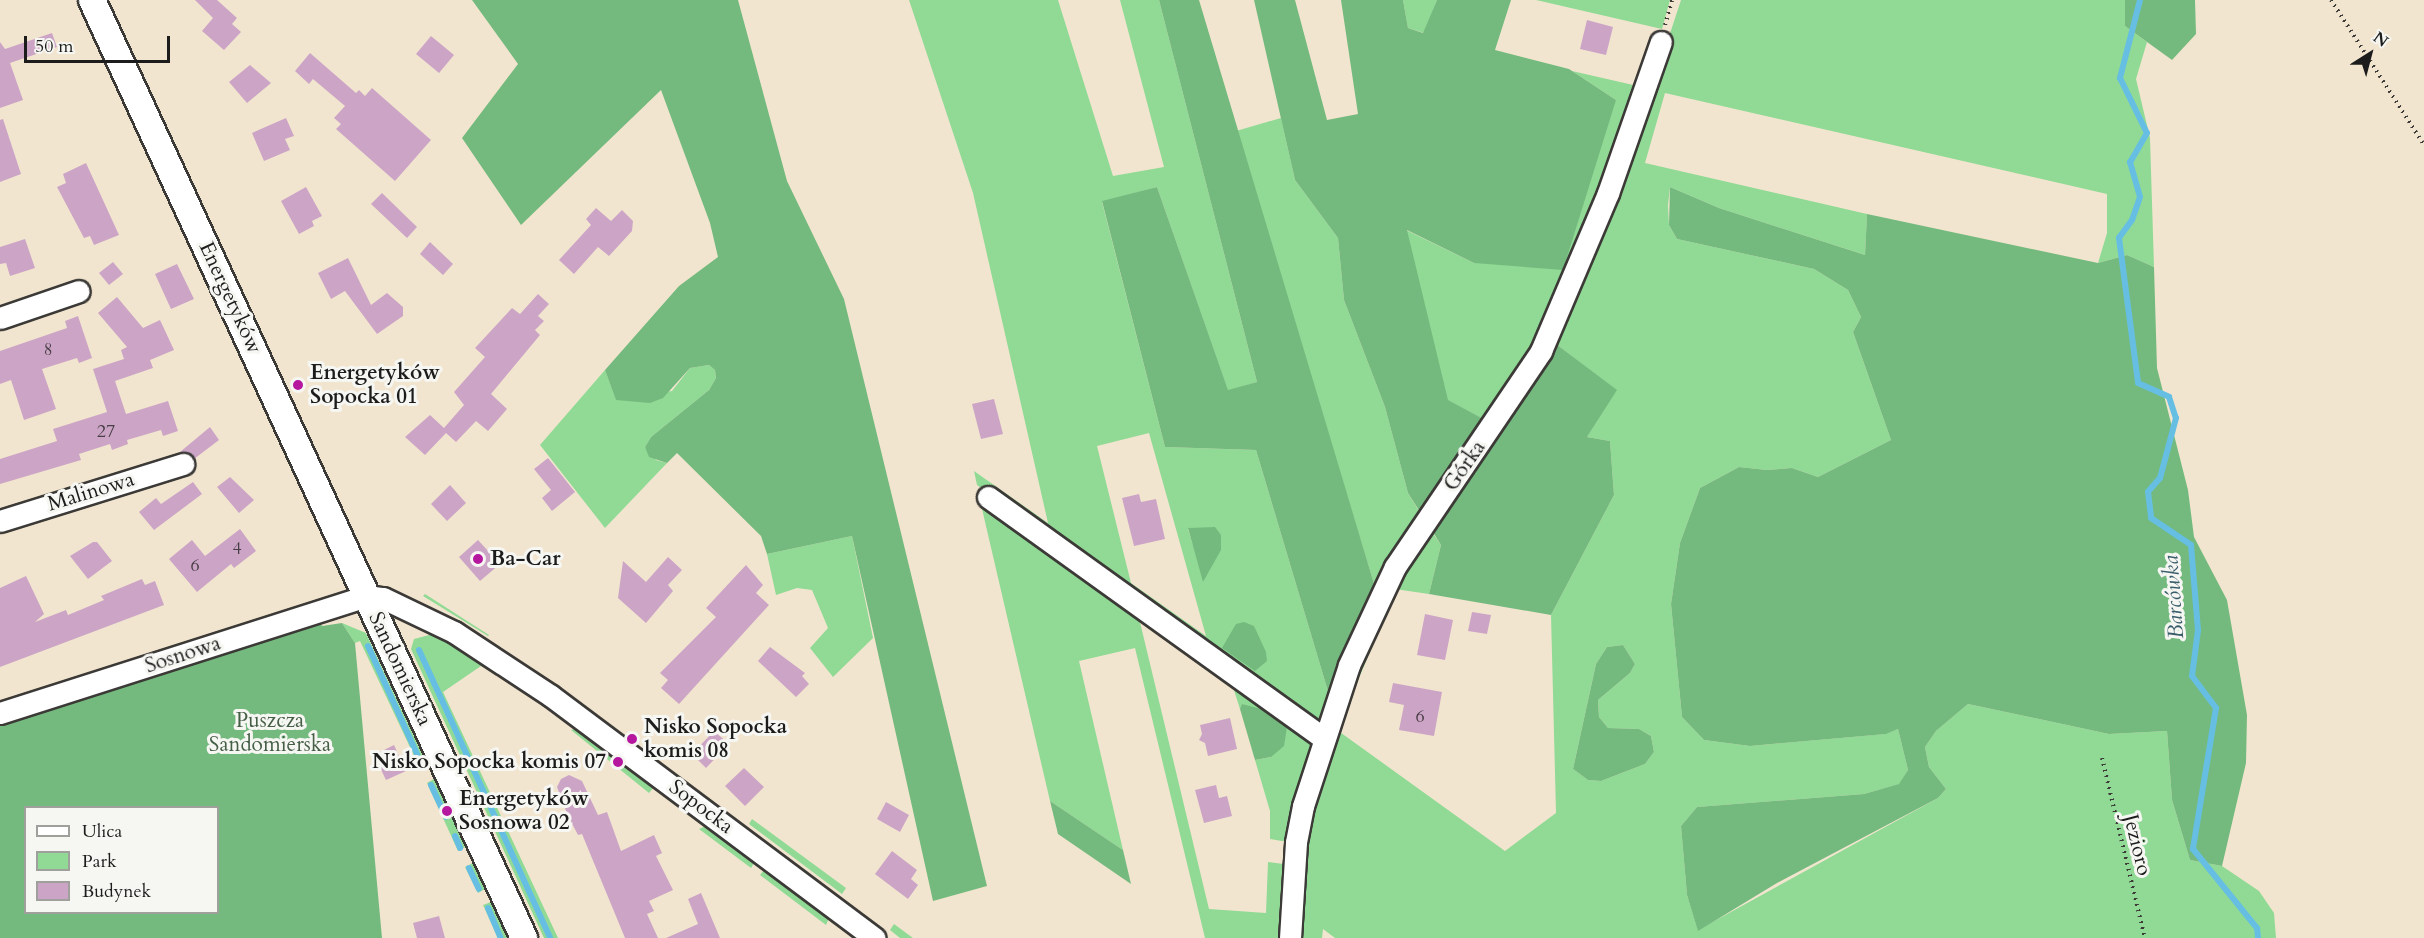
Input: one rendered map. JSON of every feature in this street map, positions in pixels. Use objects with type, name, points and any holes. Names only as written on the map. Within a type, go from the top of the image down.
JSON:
[{"type":"main road","name":"Energetyków","points":[[92,0],[366,596]]},
{"type":"main road","name":"Sandomierska","points":[[366,596],[524,938]]},
{"type":"street","name":"Górka","points":[[1290,938],[1296,842],[1323,738],[1349,664],[1395,567],[1512,399],[1541,351],[1608,193],[1661,42]]},
{"type":"street","points":[[0,318],[79,291]]},
{"type":"street","name":"Malinowa","points":[[0,521],[183,464]]},
{"type":"street","points":[[988,497],[1323,738]]},
{"type":"street","name":"Sosnowa","points":[[0,713],[366,596]]},
{"type":"street","name":"Sopocka","points":[[366,596],[404,608],[487,652],[875,938]]},
{"type":"path","points":[[1661,42],[1672,0]]},
{"type":"path","points":[[2331,0],[2424,145]]},
{"type":"path","name":"Jezioro","points":[[2102,758],[2145,938]]},
{"type":"green space","points":[[472,0],[738,0],[787,181],[844,299],[987,886],[933,901],[852,536],[767,554],[761,536],[677,453],[667,463],[649,457],[645,447],[651,437],[709,390],[716,378],[715,370],[709,365],[690,368],[663,398],[650,403],[616,400],[605,370],[679,286],[718,257],[710,223],[661,90],[521,225],[462,138],[518,64]]},
{"type":"green space","points":[[909,0],[1058,0],[1113,176],[1164,167],[1120,0],[1159,0],[1257,382],[1228,391],[1157,187],[1102,202],[1165,447],[1256,450],[1330,698],[1321,725],[977,485],[974,471],[1048,523],[973,193]],"holes":[[[1149,433],[1206,636],[1131,583],[1097,446]],[[1203,528],[1204,581],[1188,529]]]},
{"type":"green space","points":[[1159,0],[1199,0],[1375,587],[1330,698],[1256,450],[1165,447],[1102,201],[1157,187],[1228,390],[1257,382]]},
{"type":"green space","points":[[1254,0],[1295,0],[1327,120],[1358,114],[1341,0],[1403,0],[1408,28],[1423,33],[1437,0],[1511,0],[1495,50],[1569,69],[1616,100],[1563,270],[1474,263],[1407,230],[1448,400],[1491,423],[1552,341],[1617,390],[1587,437],[1610,441],[1614,495],[1551,615],[1429,594],[1441,545],[1408,493],[1385,407],[1344,300],[1338,238],[1295,180]]},
{"type":"green space","points":[[1403,0],[1437,0],[1424,33],[1408,28]]},
{"type":"green space","points":[[1536,0],[1670,0],[1662,29]]},
{"type":"green space","points":[[1681,0],[2125,0],[2125,26],[2147,42],[2136,79],[2150,138],[2154,267],[2127,255],[2098,263],[2107,233],[2107,194],[1665,93],[1645,163],[1867,214],[1865,255],[1719,208],[1670,187],[1668,205],[1669,225],[1677,239],[1814,269],[1848,290],[1861,317],[1853,332],[1891,440],[1818,477],[1792,468],[1767,470],[1739,467],[1700,488],[1680,543],[1671,604],[1682,717],[1704,740],[1750,746],[1885,734],[1898,729],[1908,770],[1900,784],[1864,794],[1697,807],[1681,826],[1687,895],[1698,930],[1938,798],[1946,789],[1929,767],[1925,747],[1936,731],[1968,704],[2109,734],[2167,731],[2172,800],[2190,860],[2222,866],[2259,891],[2274,913],[2276,938],[1335,938],[1323,929],[1322,938],[1294,938],[1303,831],[1316,779],[1331,755],[1337,711],[1377,609],[1386,614],[1337,730],[1505,851],[1556,813],[1551,615],[1614,495],[1610,441],[1587,437],[1616,390],[1552,341],[1636,137]],"holes":[[[1623,645],[1635,664],[1630,673],[1598,700],[1599,717],[1608,728],[1639,729],[1651,736],[1654,752],[1645,764],[1601,781],[1588,780],[1573,769],[1596,664],[1607,647]]]},
{"type":"green space","points":[[2125,0],[2195,0],[2196,34],[2172,60],[2125,26]]},
{"type":"green space","points":[[1572,71],[1642,87],[1548,321],[1491,423],[1447,400],[1406,230],[1474,263],[1616,100]]},
{"type":"green space","points":[[1281,118],[1295,180],[1338,238],[1344,300],[1385,407],[1408,493],[1422,516],[1375,587],[1236,131]]},
{"type":"green space","points":[[1670,187],[1719,208],[1865,255],[1867,214],[2098,263],[2127,255],[2154,267],[2157,368],[2188,490],[2194,537],[2227,600],[2247,715],[2246,763],[2222,866],[2190,860],[2172,800],[2167,731],[2109,734],[1968,704],[1936,731],[1925,747],[1929,767],[1946,789],[1938,798],[1777,883],[1698,931],[1687,895],[1681,826],[1697,807],[1864,794],[1899,784],[1908,770],[1898,729],[1886,734],[1750,746],[1704,740],[1682,717],[1671,604],[1680,543],[1700,488],[1739,467],[1767,470],[1792,468],[1818,477],[1891,440],[1853,332],[1861,317],[1848,290],[1814,269],[1677,239],[1669,225]]},
{"type":"green space","points":[[709,365],[715,370],[716,378],[709,390],[651,437],[645,447],[656,460],[667,463],[605,528],[540,445],[605,370],[616,399],[672,391],[690,368]]},
{"type":"green space","points":[[979,496],[1139,618],[1209,909],[1266,913],[1268,862],[1291,865],[1281,938],[1205,938],[1135,648],[1079,661],[1123,850],[1050,801]]},
{"type":"green space","points":[[1427,525],[1441,545],[1429,594],[1388,588]]},
{"type":"green space","points":[[1215,527],[1221,535],[1221,550],[1203,582],[1188,528]]},
{"type":"green space","points":[[852,536],[873,638],[833,677],[810,648],[828,628],[812,590],[797,588],[776,595],[767,554]]},
{"type":"green space","points":[[425,594],[489,635],[423,596]]},
{"type":"green space","name":"Puszcza Sandomierska","points":[[319,620],[322,626],[342,623],[355,643],[382,938],[0,938],[0,725]]},
{"type":"green space","points":[[1244,622],[1254,626],[1266,652],[1267,661],[1255,671],[1222,648],[1236,624]]},
{"type":"green space","points":[[342,623],[366,633],[423,756],[416,760],[360,641],[355,643]]},
{"type":"green space","points":[[433,634],[443,637],[489,666],[490,671],[481,666],[443,692],[558,938],[544,938],[411,649],[414,639]]},
{"type":"green space","points":[[1623,645],[1635,664],[1630,673],[1598,700],[1599,717],[1608,728],[1639,729],[1651,736],[1654,752],[1645,764],[1601,781],[1588,780],[1573,769],[1596,664],[1607,647]]},
{"type":"green space","points":[[1232,684],[1314,740],[1294,843],[1270,839],[1270,811],[1255,760],[1271,757],[1243,704],[1240,709]]},
{"type":"green space","points":[[1242,704],[1265,710],[1287,727],[1284,746],[1271,757],[1255,760],[1240,709]]},
{"type":"green space","points":[[574,729],[654,787],[649,793],[571,730]]},
{"type":"green space","points":[[434,779],[465,847],[458,851],[427,783]]},
{"type":"green space","points":[[1050,801],[1123,850],[1131,884],[1058,834]]},
{"type":"green space","points":[[752,819],[846,888],[842,894],[749,824]]},
{"type":"green space","points":[[706,826],[754,863],[751,868],[699,829]]},
{"type":"green space","points":[[473,863],[485,889],[478,893],[465,867]]},
{"type":"green space","points":[[764,870],[829,918],[826,925],[760,875]]},
{"type":"green space","points":[[491,902],[508,938],[498,938],[483,905]]},
{"type":"green space","points":[[894,924],[913,938],[900,938],[890,930]]},
{"type":"building","points":[[195,0],[217,0],[237,18],[232,24],[241,32],[224,50],[202,31],[213,18]]},
{"type":"building","points":[[1587,20],[1613,27],[1606,55],[1580,49]]},
{"type":"building","points":[[52,33],[57,47],[10,63],[23,100],[0,108],[0,42],[5,49]]},
{"type":"building","points":[[431,36],[454,55],[439,73],[416,54]]},
{"type":"building","points":[[310,53],[356,93],[359,90],[365,96],[372,88],[431,140],[395,181],[336,129],[341,124],[334,118],[345,106],[313,79],[309,84],[295,71]]},
{"type":"building","points":[[250,65],[271,83],[247,103],[229,82]]},
{"type":"building","points":[[286,118],[294,136],[285,139],[290,150],[264,161],[252,133]]},
{"type":"building","points":[[3,119],[21,174],[0,182],[0,120]]},
{"type":"building","points":[[86,163],[119,235],[94,245],[90,236],[84,238],[57,187],[66,183],[63,174]]},
{"type":"building","points":[[306,187],[322,216],[312,221],[314,226],[299,234],[281,201]]},
{"type":"building","points":[[382,193],[417,227],[407,238],[371,204]]},
{"type":"building","points":[[596,208],[611,221],[622,210],[633,221],[632,231],[609,256],[598,247],[574,274],[559,260],[591,225],[586,219]]},
{"type":"building","points":[[25,239],[35,268],[10,276],[6,263],[0,264],[0,247]]},
{"type":"building","points":[[430,242],[453,264],[443,275],[420,254]]},
{"type":"building","points":[[348,258],[371,305],[387,293],[403,307],[403,316],[377,334],[345,291],[331,299],[318,273]]},
{"type":"building","points":[[113,262],[123,274],[109,285],[99,273]]},
{"type":"building","points":[[177,264],[194,299],[171,309],[155,274]]},
{"type":"building","points":[[538,294],[549,304],[538,316],[544,321],[535,330],[540,335],[491,394],[507,409],[488,431],[476,421],[456,442],[446,433],[425,455],[405,437],[430,415],[444,428],[464,405],[454,392],[485,357],[475,348],[512,308],[520,314]]},
{"type":"building","points":[[117,297],[143,328],[160,320],[174,350],[150,360],[153,368],[115,381],[126,414],[168,401],[178,431],[163,436],[161,430],[127,440],[128,444],[112,450],[110,444],[79,454],[81,460],[0,484],[0,459],[57,441],[53,429],[107,412],[93,369],[124,359],[121,350],[127,347],[98,313]]},
{"type":"building","points":[[78,316],[92,358],[79,363],[77,358],[42,369],[56,409],[24,420],[11,380],[0,384],[0,351],[67,328],[65,321]]},
{"type":"building","points":[[994,399],[1003,434],[981,439],[972,404]]},
{"type":"building","points":[[210,427],[219,440],[194,459],[180,452]]},
{"type":"building","points":[[548,458],[575,492],[552,511],[542,498],[551,490],[534,469]]},
{"type":"building","points":[[230,477],[254,500],[239,513],[217,487]]},
{"type":"building","points":[[193,482],[202,494],[154,530],[139,512],[156,498],[161,504]]},
{"type":"building","points":[[450,485],[466,503],[447,521],[431,504]]},
{"type":"building","points":[[1139,494],[1141,502],[1156,499],[1165,539],[1134,546],[1122,498]]},
{"type":"building","points":[[240,529],[256,551],[234,568],[231,564],[197,592],[169,559],[192,540],[205,556]]},
{"type":"building","points":[[478,540],[500,564],[480,581],[459,557]]},
{"type":"building","points":[[93,542],[97,542],[112,561],[88,579],[70,556]]},
{"type":"building","points":[[668,557],[682,570],[668,585],[673,591],[646,623],[618,598],[623,561],[646,582]]},
{"type":"building","points":[[746,565],[763,585],[756,593],[769,605],[679,704],[661,688],[668,680],[660,673],[716,617],[706,608]]},
{"type":"building","points":[[26,576],[44,614],[35,622],[66,610],[68,615],[104,600],[101,596],[142,579],[145,585],[155,581],[164,605],[0,667],[0,588]]},
{"type":"building","points":[[1472,612],[1491,615],[1487,634],[1468,631]]},
{"type":"building","points":[[1425,614],[1453,620],[1445,660],[1417,655]]},
{"type":"building","points":[[770,647],[805,673],[802,676],[809,684],[796,697],[758,661]]},
{"type":"building","points":[[1393,683],[1442,692],[1434,736],[1399,730],[1404,705],[1389,702]]},
{"type":"building","points":[[1230,718],[1237,749],[1208,756],[1205,743],[1199,740],[1202,734],[1200,725]]},
{"type":"building","points":[[714,731],[729,744],[706,768],[692,754]]},
{"type":"building","points":[[394,745],[406,771],[386,780],[374,755]]},
{"type":"building","points":[[744,768],[764,787],[745,806],[725,786]]},
{"type":"building","points":[[569,775],[582,781],[598,815],[607,812],[621,851],[654,835],[662,853],[656,856],[673,890],[649,901],[654,911],[647,914],[658,938],[625,938],[582,834],[578,835],[557,787],[561,779]]},
{"type":"building","points":[[1216,785],[1219,798],[1227,796],[1232,816],[1204,823],[1195,790]]},
{"type":"building","points":[[886,802],[909,815],[900,832],[877,819]]},
{"type":"building","points":[[892,851],[917,870],[911,879],[918,885],[908,899],[875,874]]},
{"type":"building","points":[[701,893],[720,938],[666,938],[698,924],[688,899]]},
{"type":"building","points":[[439,916],[445,938],[417,938],[413,923]]},
{"type":"waterway","name":"Barcówka","points":[[2140,0],[2120,78],[2147,133],[2130,162],[2140,197],[2132,220],[2119,238],[2138,383],[2169,397],[2176,418],[2160,478],[2148,492],[2151,518],[2191,545],[2198,630],[2192,676],[2216,708],[2193,849],[2257,928],[2258,938]]},
{"type":"waterway","points":[[368,646],[417,754]]},
{"type":"waterway","points":[[419,650],[550,938]]},
{"type":"waterway","points":[[431,785],[446,817]]},
{"type":"waterway","points":[[455,836],[460,848]]},
{"type":"waterway","points":[[469,868],[479,889]]},
{"type":"waterway","points":[[488,908],[501,938]]},
{"type":"place","name":"Energetyków Sopocka 01","points":[[298,385]]},
{"type":"place","name":"Ba-Car","points":[[478,559]]},
{"type":"place","name":"Nisko Sopocka komis 08","points":[[632,739]]},
{"type":"place","name":"Nisko Sopocka komis 07","points":[[618,762]]},
{"type":"place","name":"Energetyków Sosnowa 02","points":[[447,811]]}]
